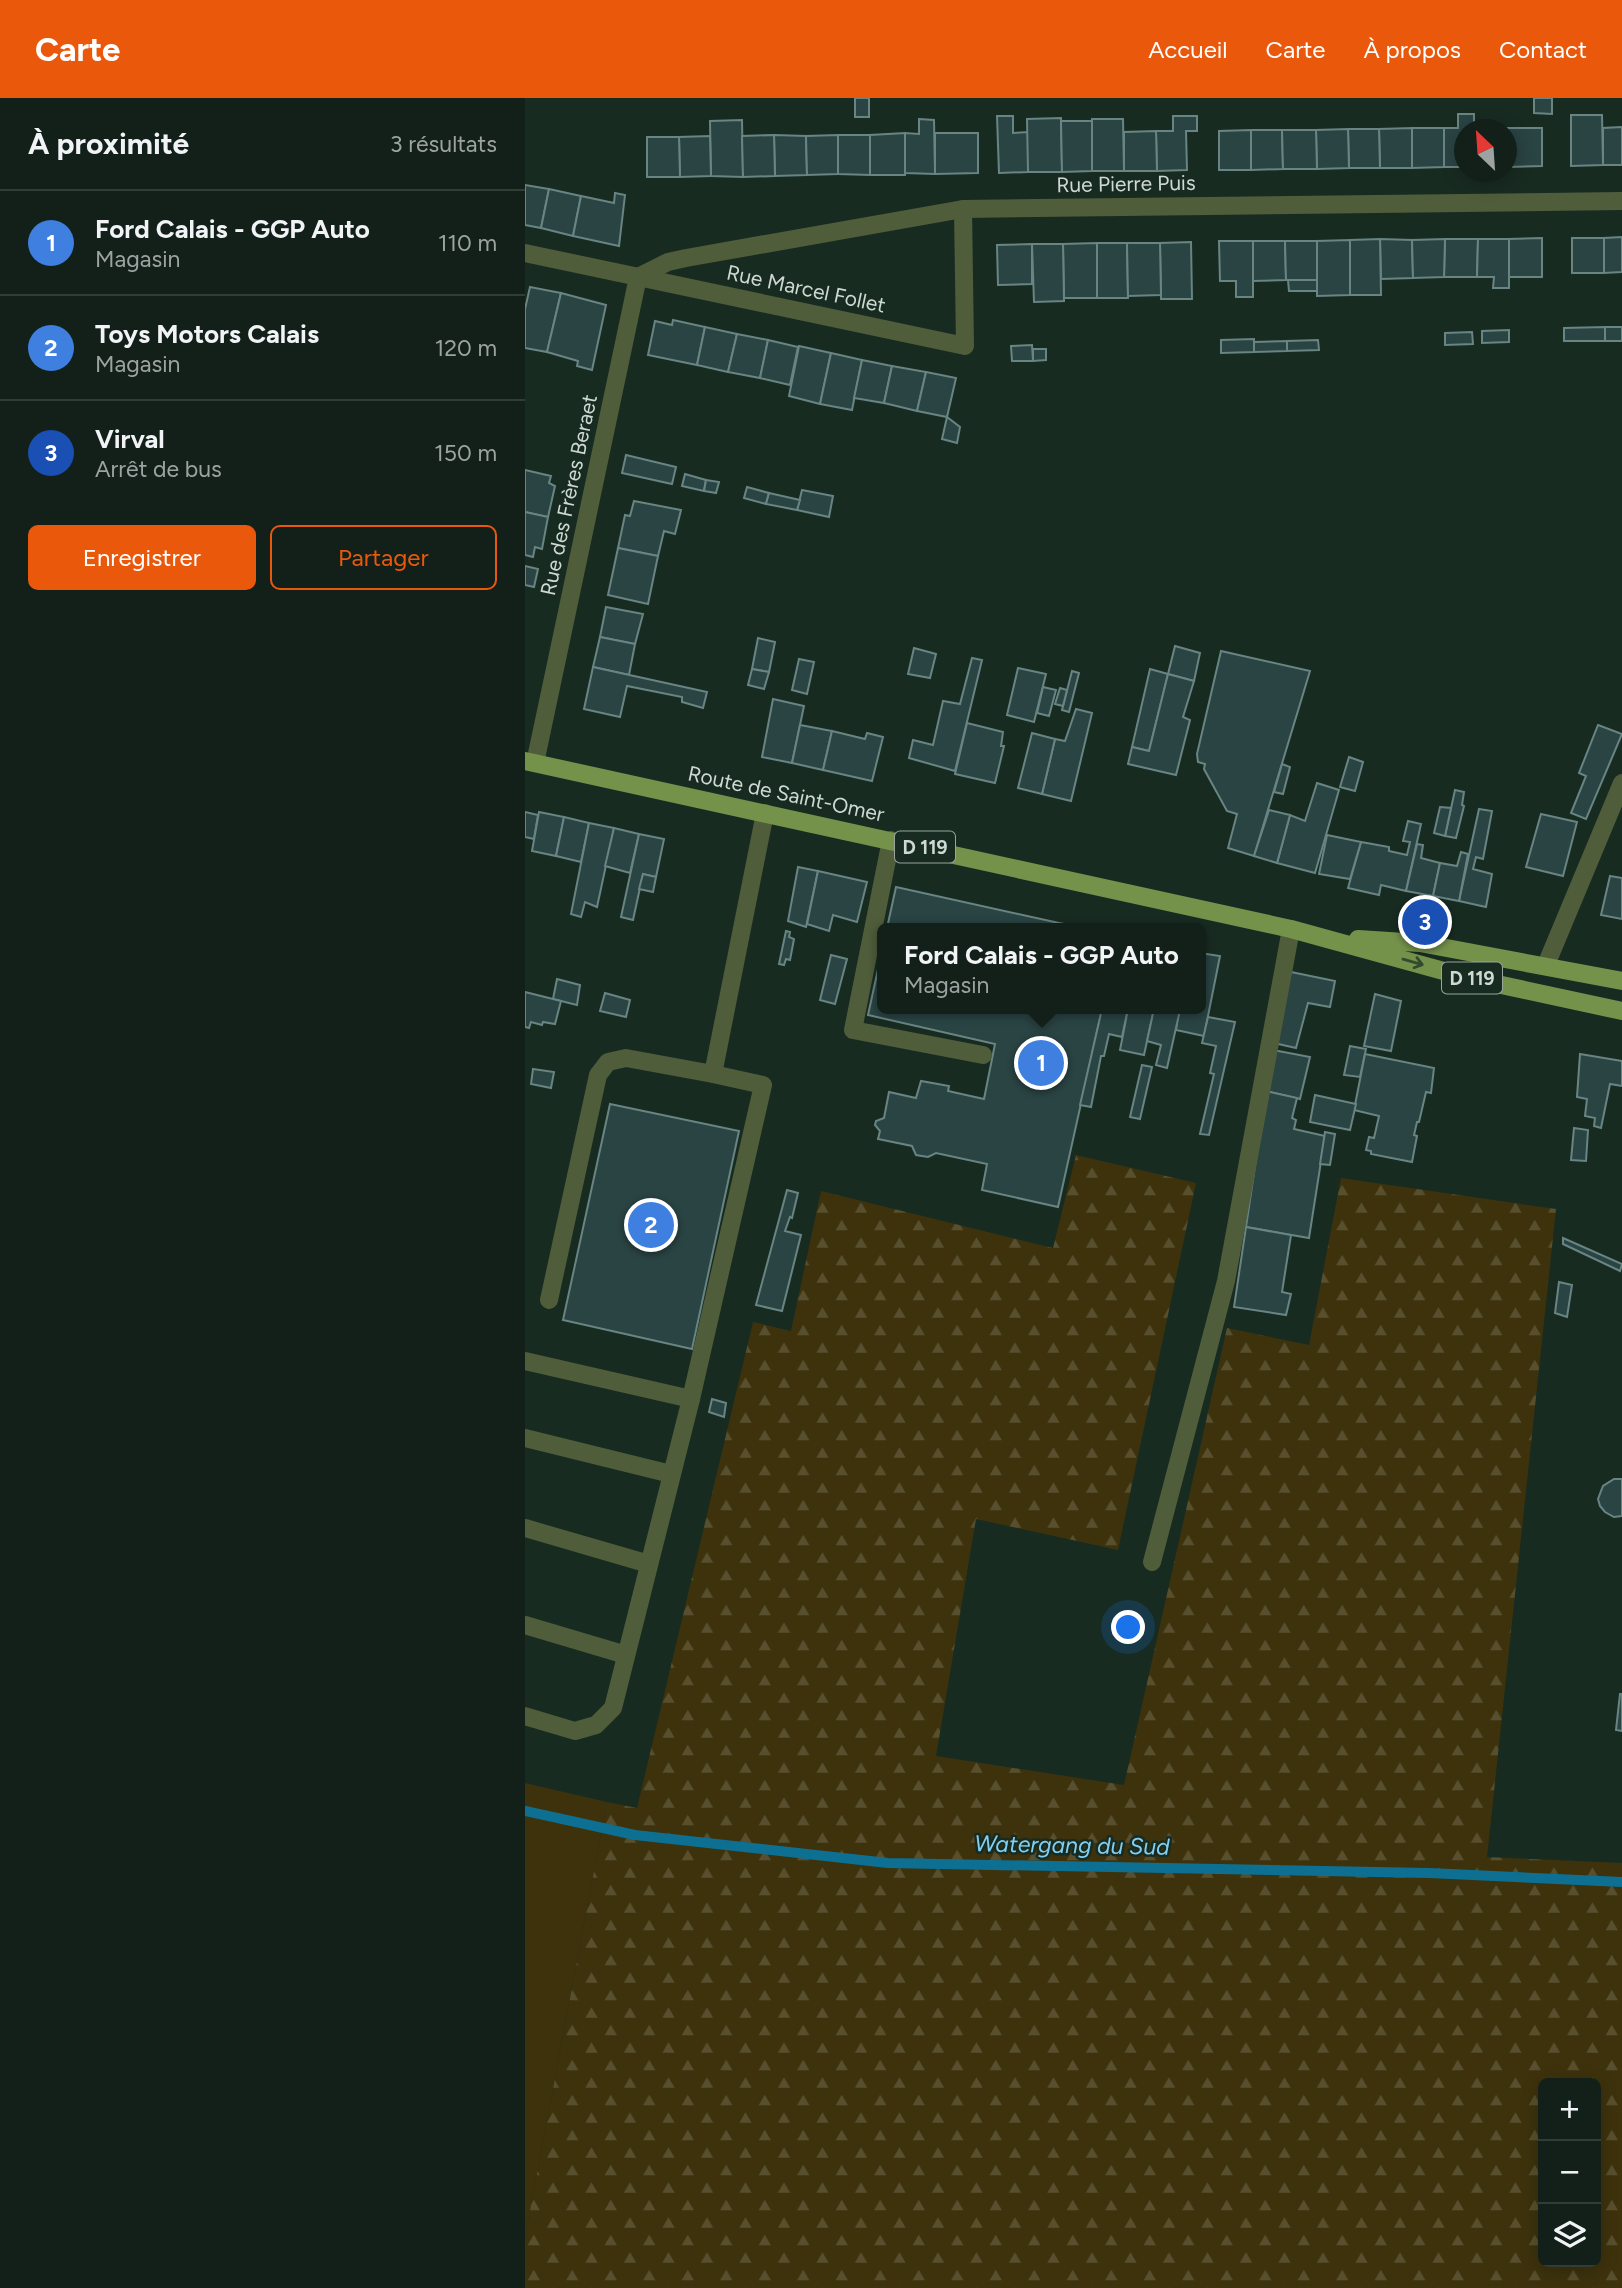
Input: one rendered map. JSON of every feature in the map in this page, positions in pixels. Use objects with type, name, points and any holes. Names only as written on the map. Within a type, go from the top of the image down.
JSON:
[{"type":"main road","name":"Route de Saint-Omer","points":[[530,762],[1323,936],[1469,978],[1622,1012]]},
{"type":"main road","name":"Route de Saint-Omer","points":[[1323,936],[1420,943],[1622,981]]},
{"type":"street","name":"Rue Pierre Puis","points":[[638,277],[668,262],[686,258],[963,209],[1622,201]]},
{"type":"street","name":"Rue Marcel Follet","points":[[525,253],[965,346],[963,209]]},
{"type":"street","name":"Rue des Frères Beraet","points":[[530,762],[638,277]]},
{"type":"street","points":[[1546,965],[1622,783]]},
{"type":"street","points":[[713,1074],[765,813]]},
{"type":"street","points":[[891,840],[853,1030],[983,1055]]},
{"type":"street","points":[[1152,1562],[1226,1281],[1291,929]]},
{"type":"street","points":[[525,1716],[575,1731],[596,1726],[613,1708],[691,1399],[763,1085],[626,1058],[608,1062],[598,1075],[549,1300]]},
{"type":"street","points":[[525,1361],[691,1399]]},
{"type":"street","points":[[525,1438],[671,1474]]},
{"type":"street","points":[[525,1528],[649,1563]]},
{"type":"street","points":[[525,1625],[626,1655]]},
{"type":"green space","points":[[1076,1155],[1196,1183],[1118,1550],[976,1519],[936,1756],[1124,1785],[1227,1328],[1309,1345],[1341,1178],[1556,1209],[1487,1857],[1622,1863],[1622,2288],[525,2288],[525,2237],[607,1802],[637,1808],[753,1322],[791,1331],[821,1191],[1053,1248]]},
{"type":"green space","points":[[525,1783],[607,1802],[525,2237]]},
{"type":"building","points":[[855,98],[869,98],[869,117],[855,117]]},
{"type":"building","points":[[1534,98],[1552,98],[1552,114],[1534,113]]},
{"type":"building","points":[[1458,114],[1474,114],[1474,119],[1458,119]]},
{"type":"building","points":[[1571,115],[1602,115],[1603,165],[1571,166]]},
{"type":"building","points":[[997,116],[1013,116],[1013,133],[1028,132],[1028,172],[999,173]]},
{"type":"building","points":[[1173,116],[1197,116],[1197,131],[1186,131],[1187,170],[1157,171],[1156,131],[1173,131]]},
{"type":"building","points":[[1061,118],[1062,172],[1028,172],[1027,119]]},
{"type":"building","points":[[919,119],[934,120],[935,174],[905,173],[905,133],[919,134]]},
{"type":"building","points":[[1092,119],[1123,119],[1124,171],[1092,171]]},
{"type":"building","points":[[742,120],[743,177],[711,176],[710,121]]},
{"type":"building","points":[[1061,121],[1092,121],[1092,171],[1062,172]]},
{"type":"building","points":[[1622,127],[1622,165],[1603,165],[1603,128]]},
{"type":"building","points":[[1412,128],[1412,168],[1380,168],[1379,129]]},
{"type":"building","points":[[1412,128],[1444,128],[1444,167],[1412,168]]},
{"type":"building","points":[[1444,128],[1454,128],[1454,167],[1444,167]]},
{"type":"building","points":[[1517,128],[1542,128],[1542,166],[1517,167]]},
{"type":"building","points":[[1348,129],[1379,129],[1380,168],[1349,168]]},
{"type":"building","points":[[1348,129],[1349,168],[1317,169],[1316,130]]},
{"type":"building","points":[[1251,130],[1282,130],[1283,169],[1251,170]]},
{"type":"building","points":[[1251,130],[1251,170],[1219,170],[1219,131]]},
{"type":"building","points":[[1282,130],[1316,130],[1317,169],[1283,169]]},
{"type":"building","points":[[1156,131],[1157,171],[1124,171],[1124,132]]},
{"type":"building","points":[[905,133],[905,175],[870,175],[870,135]]},
{"type":"building","points":[[935,133],[978,133],[978,173],[935,174]]},
{"type":"building","points":[[774,135],[806,136],[807,175],[775,176]]},
{"type":"building","points":[[774,135],[775,176],[743,177],[742,136]]},
{"type":"building","points":[[838,135],[838,174],[807,175],[806,136]]},
{"type":"building","points":[[838,135],[870,135],[870,175],[838,174]]},
{"type":"building","points":[[710,136],[711,176],[680,177],[679,137]]},
{"type":"building","points":[[647,137],[679,137],[680,177],[647,177]]},
{"type":"building","points":[[525,185],[549,189],[541,228],[525,225]]},
{"type":"building","points":[[549,189],[581,196],[573,236],[541,228]]},
{"type":"building","points":[[615,193],[625,195],[619,246],[573,236],[581,196],[614,203]]},
{"type":"building","points":[[1622,237],[1622,272],[1604,273],[1604,238]]},
{"type":"building","points":[[1542,238],[1542,277],[1509,277],[1509,239]]},
{"type":"building","points":[[1572,238],[1604,238],[1604,273],[1572,273]]},
{"type":"building","points":[[1380,239],[1412,240],[1413,278],[1381,279]]},
{"type":"building","points":[[1380,239],[1381,295],[1350,295],[1350,240]]},
{"type":"building","points":[[1445,239],[1478,239],[1477,277],[1444,277]]},
{"type":"building","points":[[1445,239],[1444,277],[1413,278],[1412,240]]},
{"type":"building","points":[[1478,239],[1509,239],[1509,288],[1493,288],[1494,277],[1477,277]]},
{"type":"building","points":[[1350,240],[1350,295],[1317,296],[1317,241]]},
{"type":"building","points":[[1219,241],[1253,241],[1253,297],[1236,297],[1236,281],[1220,281]]},
{"type":"building","points":[[1253,241],[1285,241],[1286,280],[1253,281]]},
{"type":"building","points":[[1285,241],[1317,241],[1317,280],[1286,280]]},
{"type":"building","points":[[1191,242],[1192,299],[1161,299],[1160,243]]},
{"type":"building","points":[[1097,243],[1097,298],[1064,298],[1063,244]]},
{"type":"building","points":[[1097,243],[1127,243],[1128,298],[1097,298]]},
{"type":"building","points":[[1127,243],[1160,243],[1161,295],[1128,296]]},
{"type":"building","points":[[1032,244],[1063,244],[1064,301],[1034,302]]},
{"type":"building","points":[[1032,244],[1032,284],[998,285],[997,245]]},
{"type":"building","points":[[1288,280],[1317,280],[1317,291],[1289,291]]},
{"type":"building","points":[[530,287],[561,293],[547,352],[525,348],[525,309]]},
{"type":"building","points":[[561,293],[606,305],[592,370],[577,366],[578,361],[547,352]]},
{"type":"building","points":[[673,320],[705,327],[697,365],[648,355],[655,321],[672,325]]},
{"type":"building","points":[[705,327],[737,334],[728,372],[697,365]]},
{"type":"building","points":[[1605,327],[1622,327],[1622,341],[1605,341]]},
{"type":"building","points":[[1605,327],[1605,341],[1564,341],[1564,328]]},
{"type":"building","points":[[1509,330],[1509,342],[1482,343],[1482,331]]},
{"type":"building","points":[[1472,332],[1473,344],[1445,345],[1445,333]]},
{"type":"building","points":[[737,334],[768,340],[760,378],[728,372]]},
{"type":"building","points":[[1254,339],[1254,352],[1221,353],[1221,340]]},
{"type":"building","points":[[768,340],[798,347],[790,385],[760,378]]},
{"type":"building","points":[[1318,340],[1319,350],[1287,351],[1287,341]]},
{"type":"building","points":[[1287,341],[1287,351],[1254,352],[1254,342]]},
{"type":"building","points":[[1032,345],[1033,361],[1012,361],[1011,346]]},
{"type":"building","points":[[799,346],[831,353],[820,404],[789,396]]},
{"type":"building","points":[[1033,349],[1046,349],[1046,360],[1033,361]]},
{"type":"building","points":[[831,353],[862,360],[852,410],[820,404]]},
{"type":"building","points":[[862,360],[892,366],[884,403],[854,398]]},
{"type":"building","points":[[892,366],[926,372],[917,411],[884,403]]},
{"type":"building","points":[[926,372],[956,378],[947,417],[917,411]]},
{"type":"building","points":[[947,417],[960,427],[957,443],[942,439]]},
{"type":"building","points":[[626,455],[676,467],[672,484],[622,473]]},
{"type":"building","points":[[525,470],[551,476],[549,483],[555,486],[548,517],[525,512]]},
{"type":"building","points":[[685,474],[706,480],[704,491],[682,486]]},
{"type":"building","points":[[706,480],[719,482],[716,493],[704,491]]},
{"type":"building","points":[[747,487],[769,493],[766,504],[744,498]]},
{"type":"building","points":[[802,490],[833,496],[829,517],[797,510]]},
{"type":"building","points":[[769,493],[800,500],[797,510],[766,504]]},
{"type":"building","points":[[634,501],[681,510],[675,534],[664,531],[658,556],[618,548],[625,515],[630,516]]},
{"type":"building","points":[[525,512],[548,517],[542,549],[535,547],[533,557],[525,555]]},
{"type":"building","points":[[618,548],[658,556],[648,604],[608,595]]},
{"type":"building","points":[[525,566],[538,569],[534,587],[525,585]]},
{"type":"building","points":[[606,607],[643,614],[635,644],[600,637]]},
{"type":"building","points":[[600,637],[635,644],[629,675],[593,667]]},
{"type":"building","points":[[758,638],[775,642],[769,672],[752,669]]},
{"type":"building","points":[[1175,646],[1200,653],[1194,681],[1168,674]]},
{"type":"building","points":[[914,648],[936,654],[930,678],[908,674]]},
{"type":"building","points":[[1221,651],[1310,671],[1254,856],[1228,848],[1237,814],[1227,811],[1204,769],[1205,764],[1198,762],[1197,754]]},
{"type":"building","points":[[972,658],[982,660],[955,771],[909,758],[913,740],[933,745],[943,701],[960,704]]},
{"type":"building","points":[[799,659],[814,662],[807,694],[792,690]]},
{"type":"building","points":[[593,667],[707,692],[703,708],[682,702],[682,697],[627,686],[620,717],[584,709]]},
{"type":"building","points":[[1018,668],[1046,674],[1034,722],[1007,715]]},
{"type":"building","points":[[752,669],[769,672],[764,689],[748,685]]},
{"type":"building","points":[[1150,669],[1168,674],[1149,751],[1132,747]]},
{"type":"building","points":[[1072,671],[1079,673],[1069,712],[1062,710]]},
{"type":"building","points":[[1168,674],[1194,681],[1183,717],[1190,720],[1176,775],[1128,764],[1132,747],[1149,751]]},
{"type":"building","points":[[1043,687],[1056,690],[1049,716],[1037,713]]},
{"type":"building","points":[[1060,688],[1067,690],[1063,706],[1055,704]]},
{"type":"building","points":[[773,699],[804,706],[792,763],[762,757]]},
{"type":"building","points":[[1076,709],[1092,713],[1071,801],[1042,794],[1055,739],[1065,741]]},
{"type":"building","points":[[967,723],[1003,732],[1001,746],[1004,746],[995,783],[955,774]]},
{"type":"building","points":[[800,725],[832,731],[823,770],[792,763]]},
{"type":"building","points":[[1598,725],[1622,734],[1586,819],[1571,813],[1586,776],[1579,773]]},
{"type":"building","points":[[832,731],[865,739],[867,733],[883,737],[872,781],[823,770]]},
{"type":"building","points":[[1032,733],[1055,739],[1042,794],[1018,788]]},
{"type":"building","points":[[1349,757],[1363,762],[1355,791],[1340,787]]},
{"type":"building","points":[[1282,764],[1290,767],[1283,794],[1274,792]]},
{"type":"building","points":[[1317,783],[1339,790],[1315,873],[1277,863],[1290,815],[1305,821]]},
{"type":"building","points":[[1455,790],[1464,792],[1464,806],[1456,838],[1445,836]]},
{"type":"building","points":[[1440,807],[1451,808],[1445,836],[1434,833]]},
{"type":"building","points":[[1479,809],[1492,811],[1483,859],[1476,857],[1473,869],[1492,874],[1486,907],[1459,901]]},
{"type":"building","points":[[1269,810],[1290,815],[1277,863],[1254,856]]},
{"type":"building","points":[[525,812],[538,815],[534,839],[525,837]]},
{"type":"building","points":[[539,812],[564,817],[556,856],[532,851]]},
{"type":"building","points":[[1541,814],[1577,822],[1563,876],[1526,867]]},
{"type":"building","points":[[564,817],[589,823],[581,862],[556,856]]},
{"type":"building","points":[[1408,821],[1421,824],[1406,891],[1381,885],[1379,895],[1348,888],[1361,842],[1389,847],[1389,851],[1407,855],[1410,842],[1403,841]]},
{"type":"building","points":[[589,823],[614,828],[597,907],[585,902],[581,917],[571,914]]},
{"type":"building","points":[[614,828],[639,834],[630,873],[605,866]]},
{"type":"building","points":[[639,834],[664,839],[656,877],[643,874],[633,920],[621,917]]},
{"type":"building","points":[[1327,835],[1361,842],[1350,879],[1319,874]]},
{"type":"building","points":[[1417,844],[1423,845],[1421,858],[1440,863],[1433,896],[1406,891]]},
{"type":"building","points":[[1461,852],[1468,854],[1459,901],[1433,896],[1440,863],[1457,866]]},
{"type":"building","points":[[798,867],[818,871],[806,927],[788,921]]},
{"type":"building","points":[[818,871],[867,882],[857,922],[833,915],[829,931],[807,924]]},
{"type":"building","points":[[643,874],[656,877],[653,892],[639,889]]},
{"type":"building","points":[[1610,876],[1622,878],[1622,919],[1601,915]]},
{"type":"building","points":[[896,887],[1059,923],[888,923]]},
{"type":"building","points":[[786,931],[790,932],[789,937],[794,939],[790,960],[786,959],[784,965],[779,964]]},
{"type":"building","points":[[1206,954],[1220,956],[1204,1036],[1176,1030],[1178,1014],[1206,1014]]},
{"type":"building","points":[[831,955],[847,959],[835,1004],[820,1000]]},
{"type":"building","points":[[1291,972],[1335,981],[1330,1007],[1308,1003],[1296,1048],[1274,1043]]},
{"type":"building","points":[[877,974],[877,1014],[1101,1014],[1058,1207],[982,1190],[987,1164],[936,1153],[928,1157],[916,1155],[912,1146],[878,1139],[880,1131],[875,1125],[876,1121],[884,1118],[889,1092],[916,1098],[921,1081],[949,1086],[948,1091],[984,1099],[995,1044],[868,1015]]},
{"type":"building","points":[[557,979],[580,985],[577,1005],[553,999]]},
{"type":"building","points":[[525,992],[561,1001],[555,1024],[531,1022],[529,1028],[525,1027]]},
{"type":"building","points":[[605,993],[630,1000],[626,1017],[600,1011]]},
{"type":"building","points":[[1375,994],[1401,1001],[1391,1051],[1364,1046]]},
{"type":"building","points":[[1101,1014],[1127,1014],[1122,1037],[1109,1034],[1104,1056],[1101,1056],[1091,1107],[1080,1105]]},
{"type":"building","points":[[1127,1014],[1153,1014],[1144,1055],[1120,1050]]},
{"type":"building","points":[[1153,1014],[1179,1014],[1167,1068],[1156,1065],[1161,1045],[1147,1041]]},
{"type":"building","points":[[1208,1017],[1235,1022],[1209,1135],[1200,1134],[1214,1074],[1210,1073],[1216,1046],[1202,1043]]},
{"type":"building","points":[[1350,1046],[1366,1049],[1360,1077],[1344,1075]]},
{"type":"building","points":[[1273,1050],[1310,1057],[1300,1099],[1266,1091]]},
{"type":"building","points":[[1365,1054],[1434,1068],[1431,1093],[1426,1092],[1417,1122],[1412,1162],[1371,1154],[1371,1151],[1366,1150],[1369,1137],[1374,1138],[1379,1116],[1354,1110]]},
{"type":"building","points":[[1580,1054],[1622,1061],[1622,1086],[1610,1084],[1601,1128],[1594,1126],[1595,1118],[1585,1116],[1587,1099],[1577,1097]]},
{"type":"building","points":[[1142,1065],[1152,1067],[1140,1119],[1130,1117]]},
{"type":"building","points":[[533,1069],[554,1072],[551,1088],[531,1084]]},
{"type":"building","points":[[1266,1091],[1297,1098],[1292,1118],[1296,1120],[1294,1129],[1325,1136],[1309,1238],[1246,1227]]},
{"type":"building","points":[[1315,1095],[1356,1104],[1350,1130],[1310,1122]]},
{"type":"building","points":[[610,1104],[739,1131],[692,1349],[563,1320]]},
{"type":"building","points":[[1574,1128],[1588,1130],[1586,1161],[1571,1160]]},
{"type":"building","points":[[1325,1132],[1335,1134],[1330,1165],[1320,1164]]},
{"type":"building","points":[[787,1190],[798,1193],[792,1218],[790,1217],[785,1231],[801,1235],[782,1311],[756,1305]]},
{"type":"building","points":[[1246,1227],[1291,1235],[1282,1292],[1291,1294],[1286,1315],[1234,1307]]},
{"type":"building","points":[[1563,1238],[1622,1264],[1620,1271],[1563,1244]]},
{"type":"building","points":[[1559,1282],[1572,1285],[1567,1317],[1555,1313]]},
{"type":"building","points":[[712,1399],[726,1403],[724,1417],[709,1412]]},
{"type":"building","points":[[1614,1479],[1622,1479],[1622,1516],[1614,1517],[1605,1512],[1598,1499],[1603,1486]]},
{"type":"building","points":[[1622,1694],[1622,1731],[1616,1730]]},
{"type":"waterway","name":"Watergang du Sud","points":[[525,1811],[635,1835],[888,1863],[1429,1873],[1622,1882]]},
{"type":"place","name":"Virval","points":[[1425,922]]},
{"type":"place","name":"Ford Calais - GGP Auto","points":[[1041,1063]]},
{"type":"place","name":"Toys Motors Calais","points":[[651,1225]]}]
